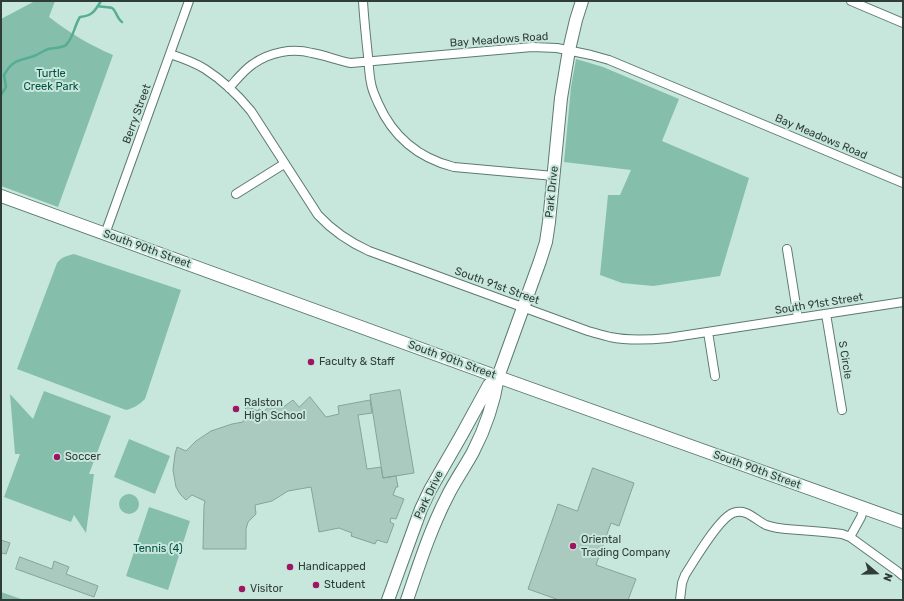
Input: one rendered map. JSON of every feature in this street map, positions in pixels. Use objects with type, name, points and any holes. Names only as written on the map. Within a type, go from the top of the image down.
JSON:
[{"type":"street","name":"Berry Street","points":[[104,234],[189,1]]},
{"type":"street","points":[[363,1],[372,91],[382,114],[389,125],[407,145],[436,162],[454,167],[554,176]]},
{"type":"street","name":"Park Drive","points":[[407,600],[438,514],[481,435],[496,390],[498,377],[546,242],[562,98],[569,50],[582,1]]},
{"type":"street","points":[[851,1],[903,23]]},
{"type":"street","name":"Bay Meadows Road","points":[[229,88],[253,64],[279,52],[302,51],[351,63],[532,47],[557,48],[591,54],[609,60],[903,183]]},
{"type":"street","name":"South 91st Street","points":[[170,54],[192,62],[204,69],[220,80],[243,101],[318,215],[332,229],[349,241],[369,251],[588,331],[611,337],[649,340],[903,302]]},
{"type":"street","points":[[236,194],[284,164]]},
{"type":"street","name":"South 90th Street","points":[[1,196],[498,377],[903,522]]},
{"type":"street","points":[[787,248],[798,318]]},
{"type":"street","name":"S Circle","points":[[826,314],[842,410]]},
{"type":"street","points":[[708,332],[715,376]]},
{"type":"street","name":"Park Drive","points":[[388,600],[421,509],[430,490],[489,385],[498,377]]},
{"type":"street","points":[[850,537],[864,508]]},
{"type":"street","points":[[680,600],[682,583],[685,575],[713,532],[725,518],[733,513],[742,512],[750,514],[766,525],[784,529],[842,534],[850,537],[903,576]]},
{"type":"green space","name":"Turtle Creek Park","points":[[35,1],[55,1],[49,17],[80,38],[113,55],[58,207],[1,186],[1,19]]},
{"type":"green space","points":[[576,59],[603,67],[679,99],[662,141],[749,178],[720,276],[653,286],[622,283],[600,275],[608,195],[620,195],[631,170],[564,162],[571,87]]},
{"type":"green space","points":[[74,254],[181,290],[145,399],[132,408],[126,410],[17,369],[57,263],[64,257]]},
{"type":"green space","name":"Soccer","points":[[44,391],[111,416],[89,474],[94,474],[86,533],[74,515],[71,522],[4,497],[20,454],[15,454],[10,394],[33,419]]},
{"type":"green space","points":[[129,439],[170,456],[155,494],[114,477]]},
{"type":"green space","points":[[129,494],[136,497],[139,504],[136,511],[129,514],[122,511],[119,504],[122,497]]},
{"type":"green space","name":"Tennis (4)","points":[[149,507],[190,521],[168,590],[126,576]]},
{"type":"green space","points":[[1,592],[24,600],[1,600]]},
{"type":"building","points":[[400,390],[414,473],[383,478],[370,395]]},
{"type":"building","name":"Ralston High School","points":[[310,397],[326,417],[339,414],[338,406],[370,400],[372,413],[358,415],[367,469],[381,467],[383,478],[396,476],[398,487],[396,487],[393,495],[404,499],[396,519],[391,518],[390,522],[394,524],[387,543],[377,540],[375,544],[351,536],[352,533],[339,528],[319,532],[311,487],[288,491],[272,501],[255,505],[256,514],[248,522],[246,529],[246,549],[203,549],[205,501],[192,495],[186,500],[176,487],[173,470],[177,447],[186,451],[196,441],[211,431],[243,422],[246,406],[258,411],[259,409],[264,411],[276,401],[282,408],[293,400],[299,407]]},
{"type":"building","name":"Oriental Trading Company","points":[[593,468],[634,483],[619,526],[611,523],[596,565],[636,579],[628,600],[559,600],[528,589],[558,504],[577,511]]},
{"type":"building","points":[[1,540],[10,543],[6,554],[1,553]]},
{"type":"building","points":[[20,557],[52,569],[54,561],[69,567],[66,574],[98,586],[94,597],[16,569]]},
{"type":"waterway","points":[[1,95],[6,87],[4,75],[13,63],[34,56],[48,49],[66,45],[71,39],[80,17],[93,12],[101,1]]},
{"type":"waterway","points":[[98,6],[112,8],[122,22]]},
{"type":"place","name":"Faculty & Staff","points":[[311,362]]},
{"type":"place","name":"Ralston High School","points":[[236,409]]},
{"type":"place","name":"Soccer","points":[[57,457]]},
{"type":"place","name":"Oriental Trading Company","points":[[573,546]]},
{"type":"place","name":"Handicapped","points":[[290,567]]},
{"type":"place","name":"Student","points":[[316,585]]},
{"type":"place","name":"Visitor","points":[[242,589]]}]
